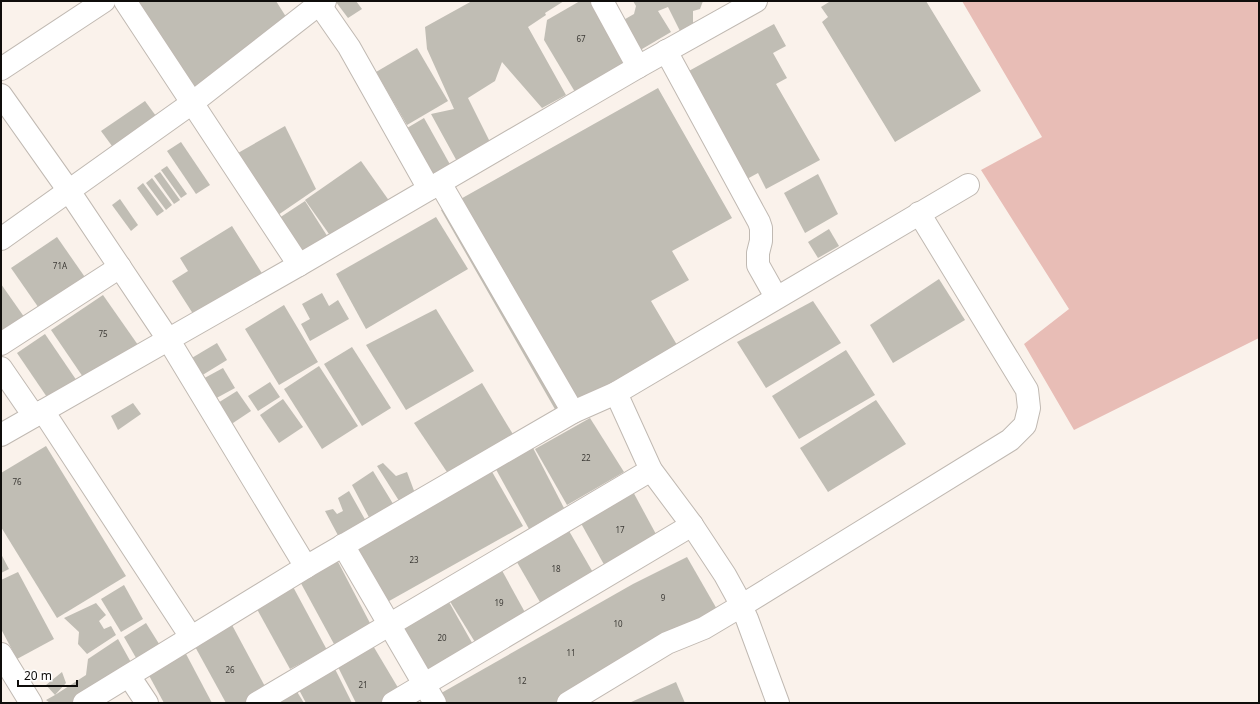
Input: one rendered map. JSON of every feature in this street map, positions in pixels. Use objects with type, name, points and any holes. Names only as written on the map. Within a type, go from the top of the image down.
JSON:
[{"type":"street","points":[[1,69],[104,1]]},
{"type":"street","points":[[125,1],[299,265]]},
{"type":"street","points":[[602,1],[638,67]]},
{"type":"street","points":[[1,435],[299,265],[638,67],[756,1]]},
{"type":"street","points":[[1,239],[192,103],[320,2],[435,186],[573,412]]},
{"type":"street","points":[[666,51],[759,222],[761,228],[761,241],[757,259],[758,265],[776,297]]},
{"type":"street","points":[[1,95],[69,190],[168,339],[306,567]]},
{"type":"street","points":[[84,703],[343,545],[573,412],[616,393],[776,297],[968,185]]},
{"type":"street","points":[[568,703],[667,643],[704,628],[741,606],[1010,440],[1025,425],[1029,408],[1027,390],[919,213]]},
{"type":"street","points":[[1,344],[120,267]]},
{"type":"street","points":[[1,368],[38,414],[191,637]]},
{"type":"street","points":[[616,393],[651,470],[692,526],[725,575],[741,606],[778,703]]},
{"type":"street","points":[[258,703],[651,470]]},
{"type":"street","points":[[394,703],[692,526]]},
{"type":"street","points":[[343,545],[435,703]]},
{"type":"street","points":[[1,654],[31,703]]},
{"type":"street","points":[[129,676],[147,703]]},
{"type":"shaded area","points":[[962,1],[1259,1],[1259,338],[1074,430],[1024,344],[1069,309],[981,170],[1042,137]]},
{"type":"building","points":[[141,1],[276,1],[290,23],[196,95],[133,7]]},
{"type":"building","points":[[356,1],[362,9],[348,18],[336,2]]},
{"type":"building","points":[[472,1],[564,1],[545,13],[546,15],[528,27],[566,95],[542,108],[502,62],[495,81],[468,98],[492,146],[459,165],[431,114],[454,109],[427,49],[425,27]]},
{"type":"building","points":[[580,1],[597,1],[626,68],[578,97],[544,40],[547,20]]},
{"type":"building","points":[[633,1],[703,1],[700,9],[693,11],[693,25],[680,31],[668,7],[658,11],[671,32],[637,52],[620,22],[634,14],[636,6]]},
{"type":"building","points":[[828,1],[926,1],[981,91],[895,142],[822,22],[828,17],[821,7],[829,2]]},
{"type":"building","points":[[774,24],[786,46],[773,53],[787,78],[776,84],[820,160],[766,189],[758,173],[747,179],[687,72]]},
{"type":"building","points":[[417,48],[448,101],[407,125],[376,72]]},
{"type":"building","points":[[658,88],[732,218],[672,251],[689,280],[651,301],[680,350],[560,418],[441,210]]},
{"type":"building","points":[[145,101],[156,116],[112,146],[101,131]]},
{"type":"building","points":[[424,118],[452,168],[431,180],[402,131]]},
{"type":"building","points":[[285,126],[316,189],[278,215],[238,153]]},
{"type":"building","points":[[181,142],[210,185],[196,194],[167,151]]},
{"type":"building","points":[[361,161],[390,202],[334,241],[305,200]]},
{"type":"building","points":[[167,166],[187,194],[181,198],[161,170]]},
{"type":"building","points":[[160,172],[180,200],[174,204],[154,176]]},
{"type":"building","points":[[818,174],[838,214],[805,233],[784,193]]},
{"type":"building","points":[[152,178],[172,205],[166,210],[146,183]]},
{"type":"building","points":[[143,183],[164,211],[157,216],[137,188]]},
{"type":"building","points":[[120,199],[138,225],[131,231],[112,205]]},
{"type":"building","points":[[305,201],[331,242],[299,262],[273,222]]},
{"type":"building","points":[[436,217],[468,269],[366,329],[336,274]]},
{"type":"building","points":[[232,226],[265,278],[197,320],[172,281],[188,271],[180,258]]},
{"type":"building","points":[[829,229],[839,246],[818,258],[808,242]]},
{"type":"building","points":[[57,237],[89,283],[43,314],[11,268]]},
{"type":"building","points":[[939,279],[965,320],[893,363],[870,325]]},
{"type":"building","points":[[1,284],[27,321],[1,339]]},
{"type":"building","points":[[322,293],[329,306],[338,300],[349,319],[310,341],[301,324],[310,319],[302,304]]},
{"type":"building","points":[[103,295],[138,345],[85,380],[51,330]]},
{"type":"building","points":[[813,301],[841,343],[766,388],[737,342]]},
{"type":"building","points":[[284,305],[318,362],[279,385],[245,329]]},
{"type":"building","points":[[436,309],[474,371],[406,410],[366,345]]},
{"type":"building","points":[[45,334],[79,384],[51,403],[17,353]]},
{"type":"building","points":[[217,343],[227,360],[196,379],[185,362]]},
{"type":"building","points":[[352,347],[391,408],[362,426],[324,364]]},
{"type":"building","points":[[846,350],[875,395],[799,439],[772,396]]},
{"type":"building","points":[[319,366],[358,426],[322,449],[284,389]]},
{"type":"building","points":[[223,368],[235,388],[211,401],[199,381]]},
{"type":"building","points":[[270,382],[280,397],[258,411],[248,396]]},
{"type":"building","points":[[482,383],[517,441],[451,478],[414,423]]},
{"type":"building","points":[[237,391],[251,411],[227,427],[213,406]]},
{"type":"building","points":[[283,399],[303,427],[279,443],[260,415]]},
{"type":"building","points":[[876,400],[906,444],[828,492],[800,448]]},
{"type":"building","points":[[133,403],[141,414],[118,430],[111,416]]},
{"type":"building","points":[[590,418],[624,472],[567,505],[535,449]]},
{"type":"building","points":[[46,446],[126,576],[57,618],[1,527],[1,473]]},
{"type":"building","points":[[532,446],[564,508],[529,529],[493,464]]},
{"type":"building","points":[[383,463],[396,476],[407,472],[416,496],[401,504],[377,466]]},
{"type":"building","points":[[491,470],[523,526],[382,605],[350,550]]},
{"type":"building","points":[[373,471],[395,507],[372,523],[352,485]]},
{"type":"building","points":[[631,488],[657,536],[606,568],[578,518]]},
{"type":"building","points":[[349,491],[367,523],[341,541],[325,511],[333,509],[337,514],[343,511],[338,498]]},
{"type":"building","points":[[565,524],[595,576],[544,609],[514,557]]},
{"type":"building","points":[[1,554],[9,569],[1,573]]},
{"type":"building","points":[[687,557],[718,611],[555,703],[440,703],[436,696],[633,584]]},
{"type":"building","points":[[336,558],[371,625],[334,644],[297,576]]},
{"type":"building","points":[[499,565],[527,616],[478,647],[446,595]]},
{"type":"building","points":[[18,572],[54,639],[17,659],[1,629],[1,580]]},
{"type":"building","points":[[291,583],[327,650],[290,669],[252,600]]},
{"type":"building","points":[[124,585],[143,619],[121,632],[101,599]]},
{"type":"building","points":[[445,595],[475,648],[426,681],[394,627]]},
{"type":"building","points":[[96,603],[106,615],[99,621],[104,629],[111,626],[116,635],[87,654],[78,644],[79,632],[64,618]]},
{"type":"building","points":[[146,623],[161,647],[139,663],[124,637]]},
{"type":"building","points":[[232,625],[268,692],[247,703],[226,703],[193,643]]},
{"type":"building","points":[[118,639],[133,666],[74,703],[50,703],[46,700],[86,675],[88,659]]},
{"type":"building","points":[[372,644],[400,691],[381,703],[356,703],[338,667]]},
{"type":"building","points":[[185,652],[212,703],[164,703],[146,670]]},
{"type":"building","points":[[334,667],[352,703],[306,703],[298,688]]},
{"type":"building","points":[[62,672],[66,683],[55,695],[46,685]]},
{"type":"building","points":[[676,682],[685,703],[629,703]]},
{"type":"building","points":[[296,690],[304,703],[274,703]]}]
